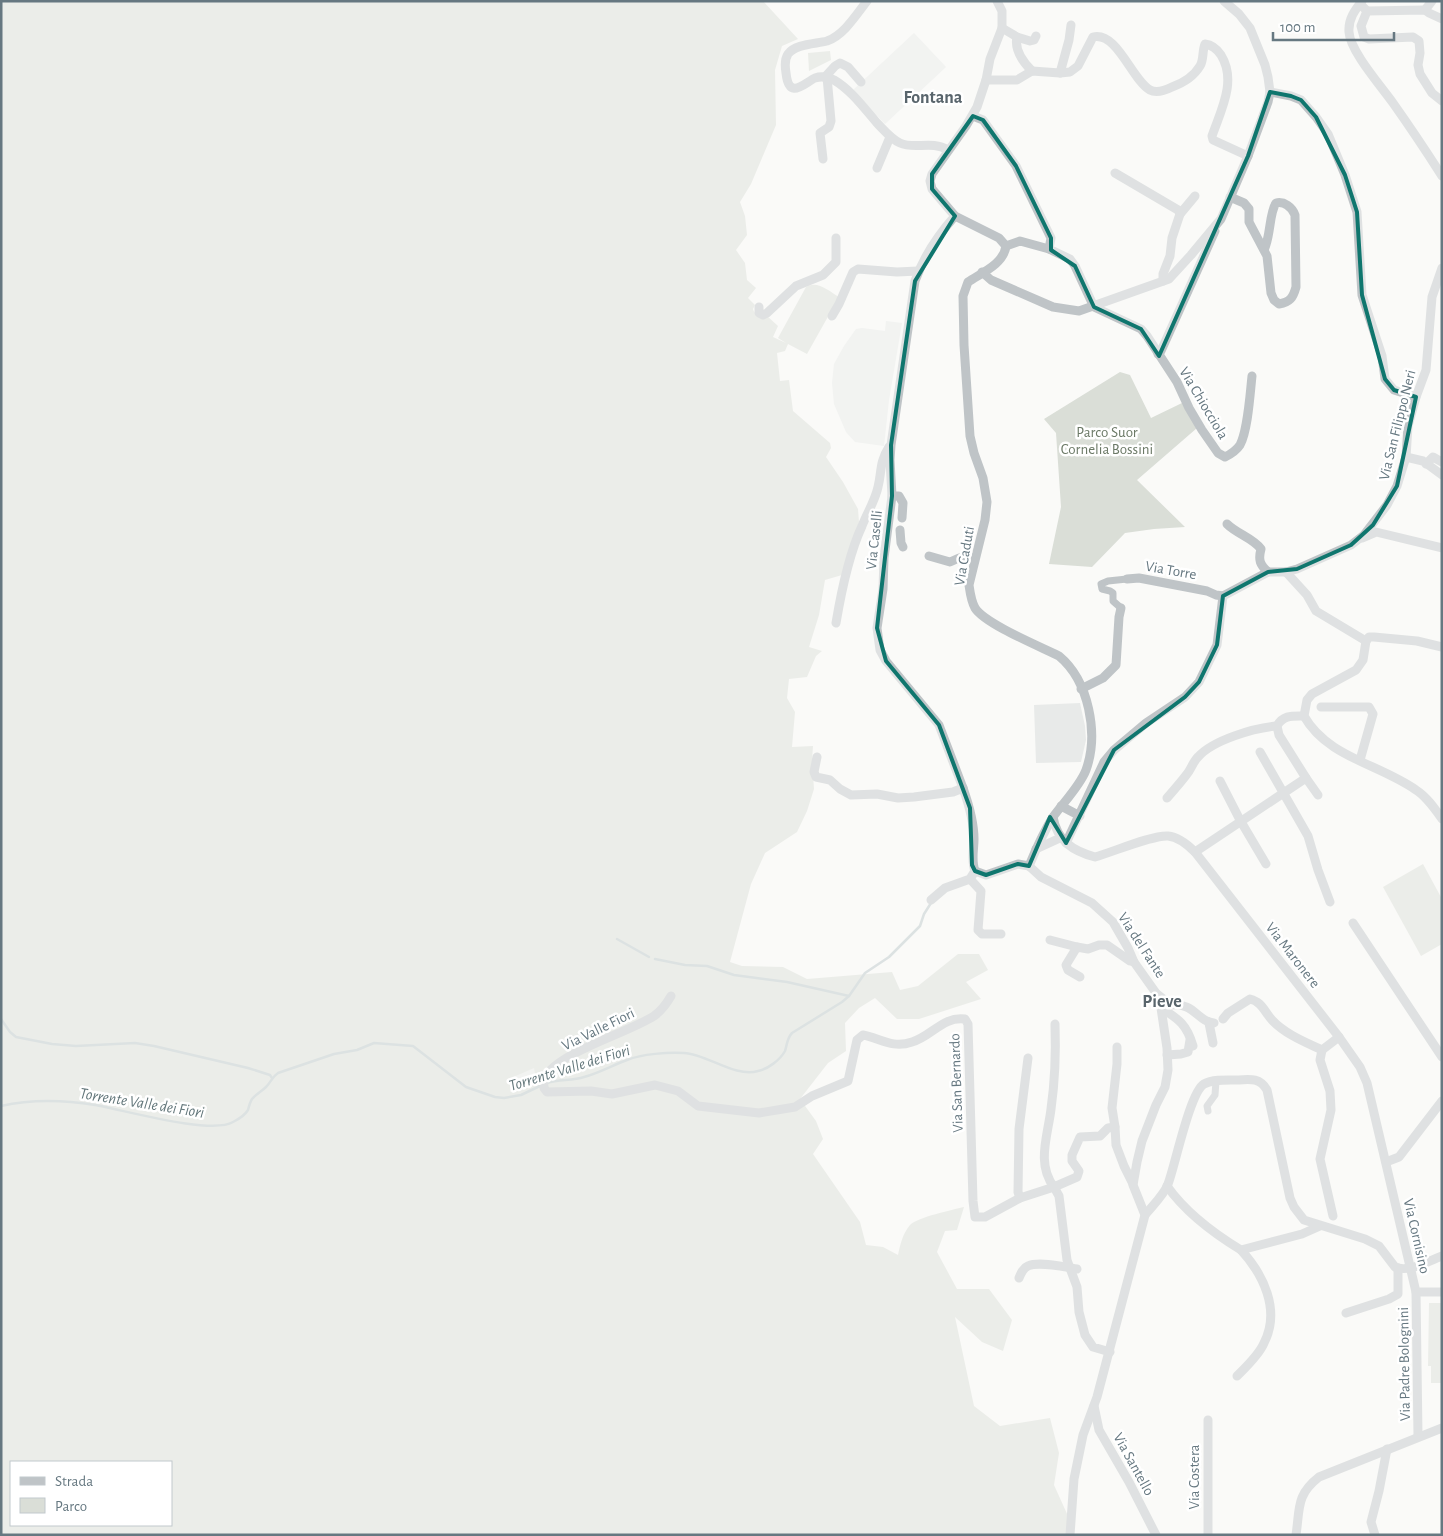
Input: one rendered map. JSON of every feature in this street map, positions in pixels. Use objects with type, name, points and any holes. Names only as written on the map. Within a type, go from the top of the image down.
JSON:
[{"type":"street","points":[[867,1],[836,36],[828,40],[796,48],[788,53],[785,61],[788,83],[793,88],[802,88],[815,78],[826,77],[833,79],[854,96],[890,137],[898,143],[940,145],[948,150]]},
{"type":"street","points":[[998,1],[1002,11],[1002,28],[990,59],[986,80],[973,116],[932,174],[930,181],[932,188],[955,216],[999,238],[1006,246],[1020,241],[1049,249],[1070,259],[1094,306]]},
{"type":"street","points":[[1158,354],[1207,251],[1217,224],[1248,156],[1270,92],[1265,65],[1250,28],[1239,14],[1224,1]]},
{"type":"street","points":[[1425,10],[1432,1]]},
{"type":"street","points":[[1442,101],[1432,93],[1420,74],[1418,41],[1413,37],[1369,39],[1364,37],[1362,26],[1366,11],[1361,2],[1351,16],[1349,26],[1351,41],[1425,148],[1442,176]]},
{"type":"street","points":[[1366,11],[1425,10],[1442,19]]},
{"type":"street","points":[[1060,73],[1071,25]]},
{"type":"street","points":[[1002,28],[1017,37],[1030,41],[1034,40],[1036,36]]},
{"type":"street","points":[[986,80],[1017,80],[1032,71],[1060,73],[1075,70],[1093,37],[1098,35],[1113,45],[1143,84],[1151,91],[1158,92],[1180,84],[1192,75],[1201,65],[1205,44],[1211,45],[1223,59],[1227,69],[1228,85],[1226,97],[1212,136],[1214,140],[1248,156]]},
{"type":"street","points":[[1017,37],[1016,44],[1022,58],[1032,71]]},
{"type":"street","points":[[823,158],[820,133],[829,127],[831,121],[826,77],[840,63],[848,67],[861,82]]},
{"type":"street","points":[[1270,92],[1301,100],[1328,134],[1345,175],[1357,212],[1362,295],[1382,356],[1385,379],[1394,390],[1416,397]]},
{"type":"street","points":[[973,116],[983,120],[1016,166],[1051,238],[1049,249]]},
{"type":"street","points":[[877,168],[890,137]]},
{"type":"street","points":[[1115,173],[1178,210],[1180,214]]},
{"type":"street","points":[[1163,281],[1163,274],[1170,256],[1172,238],[1180,214],[1194,196]]},
{"type":"street","points":[[1230,197],[1244,203],[1249,209],[1250,222],[1264,250],[1268,263],[1271,293],[1274,300],[1279,304],[1286,303],[1293,298],[1296,287],[1295,215],[1292,208],[1280,202],[1276,203],[1273,208],[1264,250]]},
{"type":"street","name":"Via Caselli","points":[[955,216],[946,226],[918,271],[915,281],[891,445],[892,496],[884,558],[883,589],[877,628],[880,650],[886,661],[939,725],[970,808],[974,838],[972,865],[975,871]]},
{"type":"street","points":[[982,272],[991,280],[1053,307],[1079,312],[1169,279],[1217,224]]},
{"type":"street","points":[[759,306],[759,313],[764,315],[796,286],[823,275],[836,262],[836,238]]},
{"type":"street","name":"Via Caduti","points":[[1006,246],[1005,254],[1000,260],[968,282],[964,296],[965,355],[970,436],[974,454],[983,478],[987,502],[985,520],[970,585],[975,608],[986,618],[1067,662],[1075,674],[1086,700],[1092,725],[1085,770],[1053,817]]},
{"type":"street","name":"Via San Filippo Neri","points":[[1264,575],[1289,576],[1297,569],[1330,555],[1355,541],[1364,535],[1394,495],[1406,457],[1408,426],[1426,370],[1432,297],[1442,268]]},
{"type":"street","points":[[832,316],[853,272],[858,269],[897,272],[918,271]]},
{"type":"street","name":"Via Chiocciola","points":[[1094,306],[1140,329],[1148,336],[1177,382],[1202,430],[1218,453],[1225,457],[1232,454],[1240,446],[1244,435],[1252,376]]},
{"type":"street","points":[[836,623],[845,581],[861,527],[878,487],[882,458],[891,445]]},
{"type":"street","points":[[1406,457],[1423,461],[1442,475]]},
{"type":"street","points":[[1426,464],[1433,457],[1442,462]]},
{"type":"street","points":[[892,496],[899,496],[904,503],[902,518]]},
{"type":"street","points":[[1036,849],[1063,840],[1080,816],[1104,762],[1114,750],[1146,723],[1185,698],[1199,682],[1217,645],[1223,596],[1264,575],[1259,558],[1261,549],[1227,524]]},
{"type":"street","points":[[900,530],[900,543],[903,547]]},
{"type":"street","points":[[1355,541],[1376,532],[1442,548]]},
{"type":"street","points":[[929,556],[950,562],[959,558],[974,561]]},
{"type":"street","points":[[1289,576],[1306,595],[1316,612],[1366,641]]},
{"type":"street","name":"Via Torre","points":[[1082,689],[1104,678],[1116,665],[1118,617],[1121,608],[1113,601],[1113,594],[1102,589],[1101,584],[1103,582],[1139,578],[1207,591],[1223,596]]},
{"type":"street","points":[[1442,647],[1418,641],[1369,637],[1366,641],[1364,660],[1356,670],[1312,694],[1307,700],[1304,716],[1311,728],[1322,738],[1346,754],[1388,773],[1418,790],[1434,806],[1442,819]]},
{"type":"street","points":[[1321,707],[1370,707],[1373,714],[1360,760]]},
{"type":"street","points":[[1304,716],[1286,717],[1280,720],[1277,726],[1279,734],[1318,795]]},
{"type":"street","points":[[1167,798],[1187,774],[1197,758],[1206,750],[1222,741],[1247,732],[1277,726]]},
{"type":"street","points":[[1260,752],[1308,836],[1330,902]]},
{"type":"street","points":[[817,757],[814,772],[816,777],[830,780],[840,789],[851,795],[877,794],[898,798],[914,797],[953,792],[963,788]]},
{"type":"street","points":[[1195,852],[1240,820],[1306,778]]},
{"type":"street","points":[[1220,781],[1266,864]]},
{"type":"street","points":[[1061,806],[1080,816]]},
{"type":"street","points":[[1053,817],[1055,827],[1063,840]]},
{"type":"street","points":[[931,900],[946,888],[970,879],[975,871],[986,874],[1018,864],[1029,866],[1043,834],[1053,817]]},
{"type":"street","name":"Via Maronere","points":[[1063,840],[1085,854],[1095,857],[1158,837],[1169,836],[1186,843],[1339,1037],[1360,1067],[1367,1083],[1386,1162]]},
{"type":"street","name":"Via del Fante","points":[[1029,866],[1041,877],[1092,903],[1113,922],[1134,962],[1156,994],[1162,1008]]},
{"type":"street","points":[[970,879],[981,891],[978,930],[982,934],[1001,934]]},
{"type":"street","points":[[1353,923],[1442,1057]]},
{"type":"street","points":[[1050,940],[1088,949],[1099,945],[1107,945],[1134,962]]},
{"type":"street","points":[[1076,947],[1066,965],[1068,970],[1080,977]]},
{"type":"street","points":[[1156,994],[1172,1005],[1181,1004],[1215,1022]]},
{"type":"street","name":"Via Valle Fiori","points":[[671,996],[666,1005],[655,1016],[581,1051],[554,1067],[545,1077],[544,1088],[547,1092],[591,1091],[612,1094],[655,1085],[678,1091],[698,1106],[759,1113],[795,1107],[804,1102]]},
{"type":"street","points":[[1213,1043],[1215,1022],[1250,999],[1257,1001],[1276,1024],[1288,1033],[1322,1050]]},
{"type":"street","points":[[1162,1008],[1181,1021],[1192,1041],[1188,1052],[1167,1055]]},
{"type":"street","points":[[1133,1184],[1142,1141],[1156,1105],[1166,1087],[1168,1070],[1162,1008]]},
{"type":"street","name":"Via San Bernardo","points":[[804,1102],[812,1096],[848,1081],[857,1040],[863,1035],[892,1044],[911,1043],[952,1019],[965,1019],[968,1024],[975,1217],[985,1217],[1020,1198],[1076,1178],[1079,1171],[1072,1162],[1072,1155],[1080,1137],[1100,1136],[1108,1128],[1116,1127]]},
{"type":"street","points":[[1055,1024],[1056,1059],[1052,1108],[1044,1153],[1049,1181],[1059,1196],[1067,1260],[1074,1268],[1079,1312],[1085,1335],[1093,1346],[1110,1352]]},
{"type":"street","points":[[1333,1216],[1320,1159],[1331,1110],[1330,1091],[1320,1060],[1322,1050],[1339,1037]]},
{"type":"street","points":[[1117,1047],[1112,1108],[1116,1127],[1116,1145],[1146,1215]]},
{"type":"street","points":[[1020,1198],[1018,1192],[1019,1129],[1028,1058]]},
{"type":"street","points":[[1070,1535],[1074,1479],[1083,1435],[1110,1352],[1146,1215],[1167,1186],[1197,1091],[1204,1084],[1216,1081],[1251,1079],[1258,1080],[1264,1084],[1267,1090],[1290,1198],[1304,1220],[1366,1239],[1379,1246],[1395,1267],[1398,1268],[1410,1268],[1442,1256]]},
{"type":"street","points":[[1208,1111],[1207,1106],[1214,1095],[1216,1081]]},
{"type":"street","points":[[1386,1162],[1399,1157],[1442,1102]]},
{"type":"street","name":"Via Cornisino","points":[[1386,1162],[1416,1292],[1442,1292]]},
{"type":"street","points":[[1167,1186],[1196,1218],[1241,1250],[1257,1270],[1267,1289],[1270,1305],[1269,1326],[1264,1343],[1237,1376]]},
{"type":"street","points":[[1241,1250],[1302,1234],[1320,1226]]},
{"type":"street","points":[[1018,1278],[1028,1266],[1036,1264],[1074,1268]]},
{"type":"street","points":[[1346,1312],[1389,1299],[1398,1294],[1398,1268]]},
{"type":"street","name":"Via Padre Bolognini","points":[[1416,1292],[1418,1436]]},
{"type":"street","name":"Via Santello","points":[[1094,1406],[1099,1430],[1129,1482],[1156,1535]]},
{"type":"street","name":"Via Costera","points":[[1208,1420],[1208,1535]]},
{"type":"street","name":"Via Padre Bolognini","points":[[1296,1535],[1301,1498],[1310,1484],[1319,1477],[1442,1428]]},
{"type":"street","points":[[1375,1535],[1370,1522],[1379,1491],[1387,1449]]},
{"type":"highlighted area","points":[[1270,92],[1291,96],[1301,100],[1316,117],[1345,175],[1357,212],[1362,295],[1385,379],[1394,390],[1416,397],[1397,486],[1373,525],[1351,545],[1297,569],[1268,572],[1223,596],[1217,645],[1199,682],[1185,697],[1114,750],[1066,843],[1050,817],[1029,866],[1018,864],[986,875],[975,871],[972,865],[970,808],[939,725],[886,661],[877,628],[892,496],[891,445],[915,281],[955,216],[932,189],[932,174],[973,116],[983,120],[1016,166],[1051,238],[1051,250],[1075,266],[1094,307],[1141,329],[1159,356],[1248,156]]},
{"type":"shaded area","points":[[914,33],[946,67],[885,124],[853,90]]},
{"type":"shaded area","points":[[886,321],[902,323],[889,400],[884,446],[855,442],[846,432],[834,404],[832,383],[834,364],[856,329],[885,331]]},
{"type":"shaded area","points":[[1080,703],[1086,740],[1081,762],[1036,763],[1034,705]]},
{"type":"shaded area","points":[[534,1067],[536,1084],[510,1093],[511,1077]]},
{"type":"green space","points":[[1,1],[763,1],[798,39],[782,46],[775,70],[776,125],[751,184],[740,202],[745,216],[747,235],[736,250],[745,263],[747,280],[756,288],[748,298],[755,305],[753,309],[755,313],[766,315],[778,326],[773,337],[786,343],[778,338],[806,287],[810,285],[819,286],[839,297],[807,354],[788,344],[785,351],[777,353],[780,381],[789,380],[793,411],[830,443],[831,448],[826,457],[858,509],[859,522],[842,575],[825,580],[819,615],[809,647],[822,651],[816,656],[807,677],[789,679],[787,698],[795,712],[792,747],[813,746],[814,789],[807,811],[797,832],[765,853],[751,884],[730,962],[742,966],[783,967],[807,979],[892,972],[900,990],[918,986],[958,954],[979,954],[988,970],[966,982],[981,999],[919,1019],[897,1019],[875,998],[859,1008],[845,1023],[846,1051],[828,1063],[800,1099],[816,1121],[823,1139],[813,1154],[860,1222],[866,1245],[883,1247],[898,1255],[904,1235],[914,1222],[964,1207],[957,1230],[945,1231],[937,1252],[957,1289],[989,1289],[1012,1320],[1003,1351],[982,1342],[955,1317],[974,1406],[1000,1426],[1050,1418],[1059,1453],[1054,1485],[1074,1535],[1,1535]],"holes":[[[534,1068],[536,1084],[510,1092],[511,1078]]]},
{"type":"green space","points":[[830,51],[831,60],[809,71],[808,53]]},
{"type":"green space","name":"Parco Suor Cornelia Bossini","points":[[1120,372],[1130,375],[1151,418],[1182,403],[1197,428],[1137,480],[1185,527],[1125,533],[1092,567],[1049,564],[1061,507],[1056,433],[1044,419]]},
{"type":"green space","points":[[1423,864],[1442,899],[1442,944],[1421,956],[1383,887]]},
{"type":"green space","points":[[1429,1303],[1442,1303],[1442,1383],[1431,1383],[1431,1366],[1428,1366]]},
{"type":"waterway","name":"Torrente Valle dei Fiori","points":[[547,1083],[579,1078],[633,1058],[663,1053],[693,1054],[740,1071],[758,1071],[766,1068],[777,1061],[783,1054],[792,1033],[842,1002],[849,996],[865,973],[889,957],[920,926],[924,914],[931,903]]},
{"type":"waterway","points":[[617,939],[649,957]]},
{"type":"waterway","points":[[655,959],[685,965],[707,966],[734,975],[787,982],[849,996]]},
{"type":"waterway","points":[[1,1019],[16,1037],[52,1044],[76,1046],[135,1043],[154,1046],[248,1068],[270,1075],[272,1078]]},
{"type":"waterway","name":"Torrente Valle dei Fiori","points":[[1,1106],[36,1101],[72,1102],[187,1124],[222,1125],[233,1122],[244,1115],[252,1099],[278,1073],[334,1054],[357,1050],[374,1043],[413,1046],[466,1087],[495,1097],[504,1098],[521,1095],[542,1085]]},
{"type":"district","name":"Fontana","points":[[933,97]]},
{"type":"district","name":"Pieve","points":[[1162,1001]]}]
